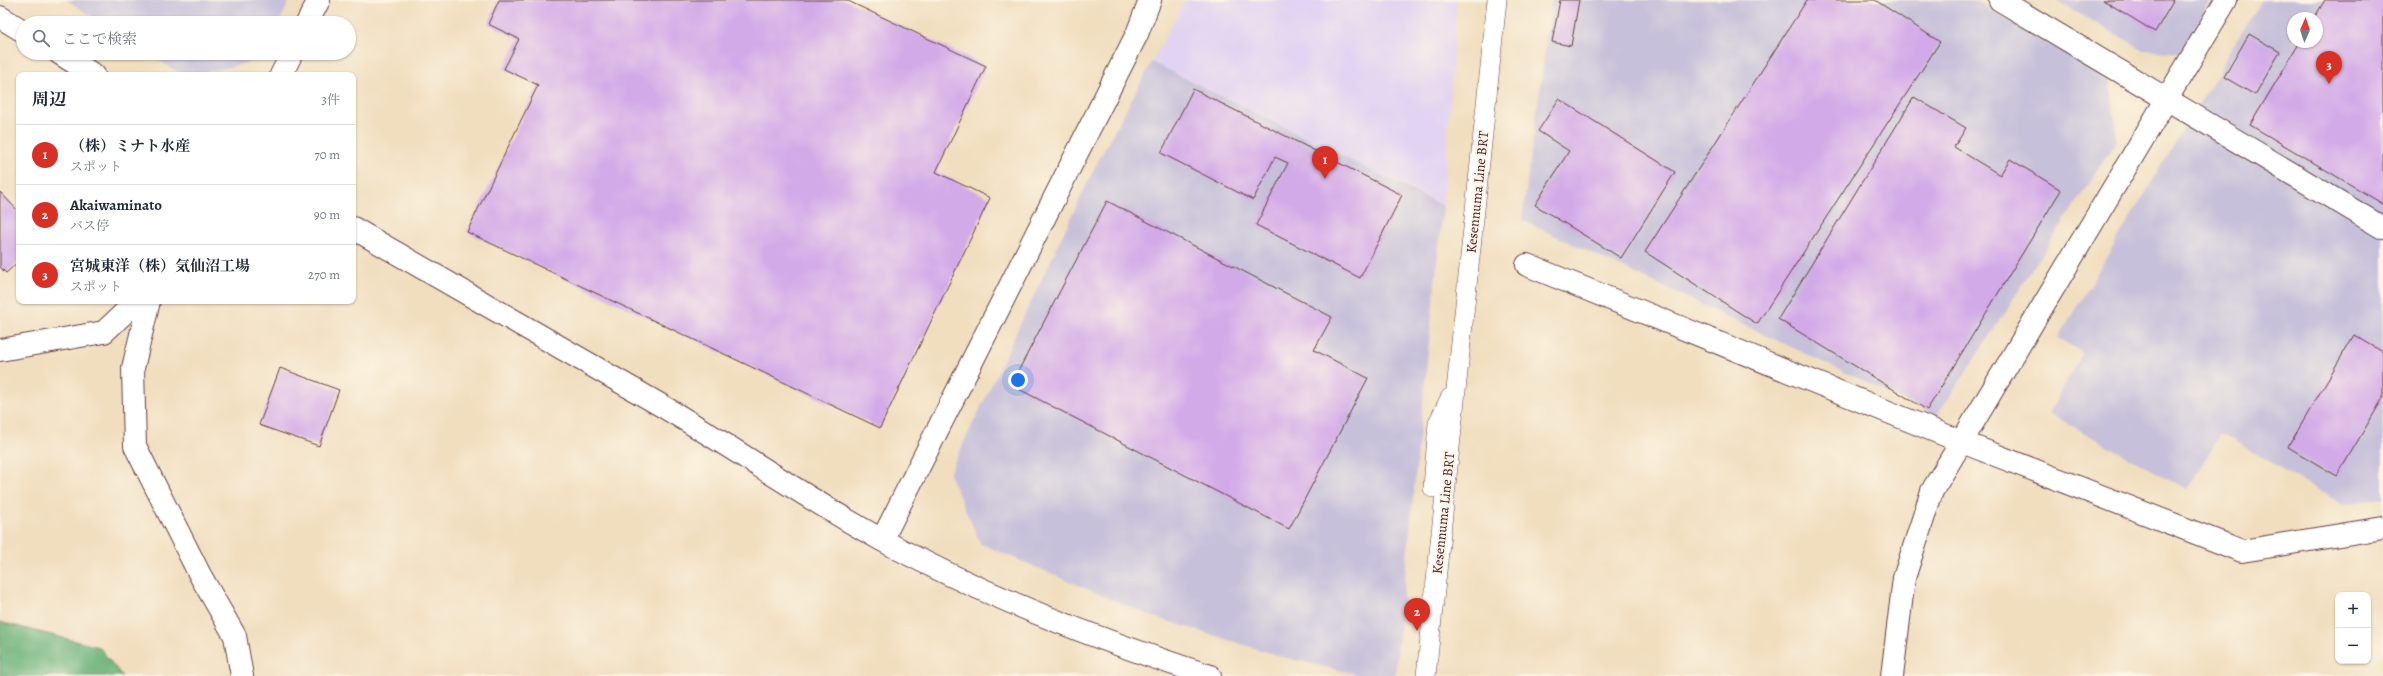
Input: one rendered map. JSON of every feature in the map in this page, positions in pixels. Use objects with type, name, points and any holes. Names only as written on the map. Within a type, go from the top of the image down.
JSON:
[{"type":"street","points":[[311,16],[319,0]]},
{"type":"street","points":[[882,540],[1137,34],[1150,0]]},
{"type":"street","points":[[2000,0],[2383,228]]},
{"type":"street","points":[[1892,676],[1904,578],[1932,491],[2226,0]]},
{"type":"street","points":[[0,17],[16,27]]},
{"type":"street","points":[[70,60],[89,72]]},
{"type":"street","points":[[282,72],[288,60]]},
{"type":"street","points":[[356,230],[659,404],[882,540],[959,578],[1053,618],[1159,659],[1210,676]]},
{"type":"street","points":[[1527,265],[1962,442],[2242,552],[2383,528]]},
{"type":"street","points":[[0,350],[104,332],[134,304]]},
{"type":"street","points":[[148,304],[133,368],[135,446],[200,575],[235,636],[242,676]]},
{"type":"lane","name":"Kesennuma Line BRT","points":[[1426,676],[1434,594],[1426,560],[1438,423],[1457,384],[1497,0]]},
{"type":"shaded area","points":[[67,0],[290,0],[282,16],[91,16]]},
{"type":"shaded area","points":[[1185,0],[1457,0],[1443,206],[1152,62]]},
{"type":"shaded area","points":[[1552,0],[1975,0],[2110,80],[2117,140],[1937,416],[1522,220]]},
{"type":"shaded area","points":[[2055,0],[2211,0],[2180,53],[2144,50]]},
{"type":"shaded area","points":[[2261,0],[2383,0],[2383,498],[2343,505],[2221,433],[2187,490],[2049,413],[2083,353],[2058,338]]},
{"type":"shaded area","points":[[159,60],[261,60],[206,72],[177,72]]},
{"type":"shaded area","points":[[1152,62],[1443,206],[1395,676],[1363,676],[1283,657],[1154,617],[981,544],[949,474],[1097,163]]},
{"type":"green space","points":[[0,622],[99,647],[122,676],[0,676]]},
{"type":"building","points":[[499,0],[846,0],[986,66],[936,172],[990,198],[880,428],[467,232],[538,85],[504,69],[519,39],[488,24]]},
{"type":"building","points":[[1560,0],[1579,0],[1571,46],[1552,42]]},
{"type":"building","points":[[1807,0],[1875,0],[1940,42],[1757,324],[1645,252]]},
{"type":"building","points":[[2103,0],[2174,0],[2155,32]]},
{"type":"building","points":[[2325,0],[2383,0],[2383,204],[2250,125],[2296,48],[2323,48],[2323,12],[2318,12]]},
{"type":"building","points":[[2249,34],[2280,52],[2255,95],[2224,77]]},
{"type":"building","points":[[1193,89],[1402,195],[1360,278],[1256,225],[1288,163],[1275,157],[1253,200],[1161,153]]},
{"type":"building","points":[[1914,97],[1966,128],[1954,147],[2000,175],[2010,159],[2061,190],[1927,410],[1778,319]]},
{"type":"building","points":[[1559,99],[1675,172],[1621,258],[1535,205],[1569,151],[1538,131]]},
{"type":"building","points":[[0,192],[16,209],[16,264],[6,273],[0,267]]},
{"type":"building","points":[[1107,201],[1332,317],[1314,350],[1368,378],[1289,529],[1011,385]]},
{"type":"building","points":[[2354,335],[2383,352],[2383,398],[2337,476],[2288,447]]},
{"type":"building","points":[[280,368],[339,390],[319,446],[259,425]]},
{"type":"place","name":"宮城東洋（株）気仙沼工場","points":[[2329,84]]},
{"type":"place","name":"（株）ミナト水産","points":[[1325,179]]},
{"type":"place","name":"Akaiwaminato","points":[[1417,631]]}]
